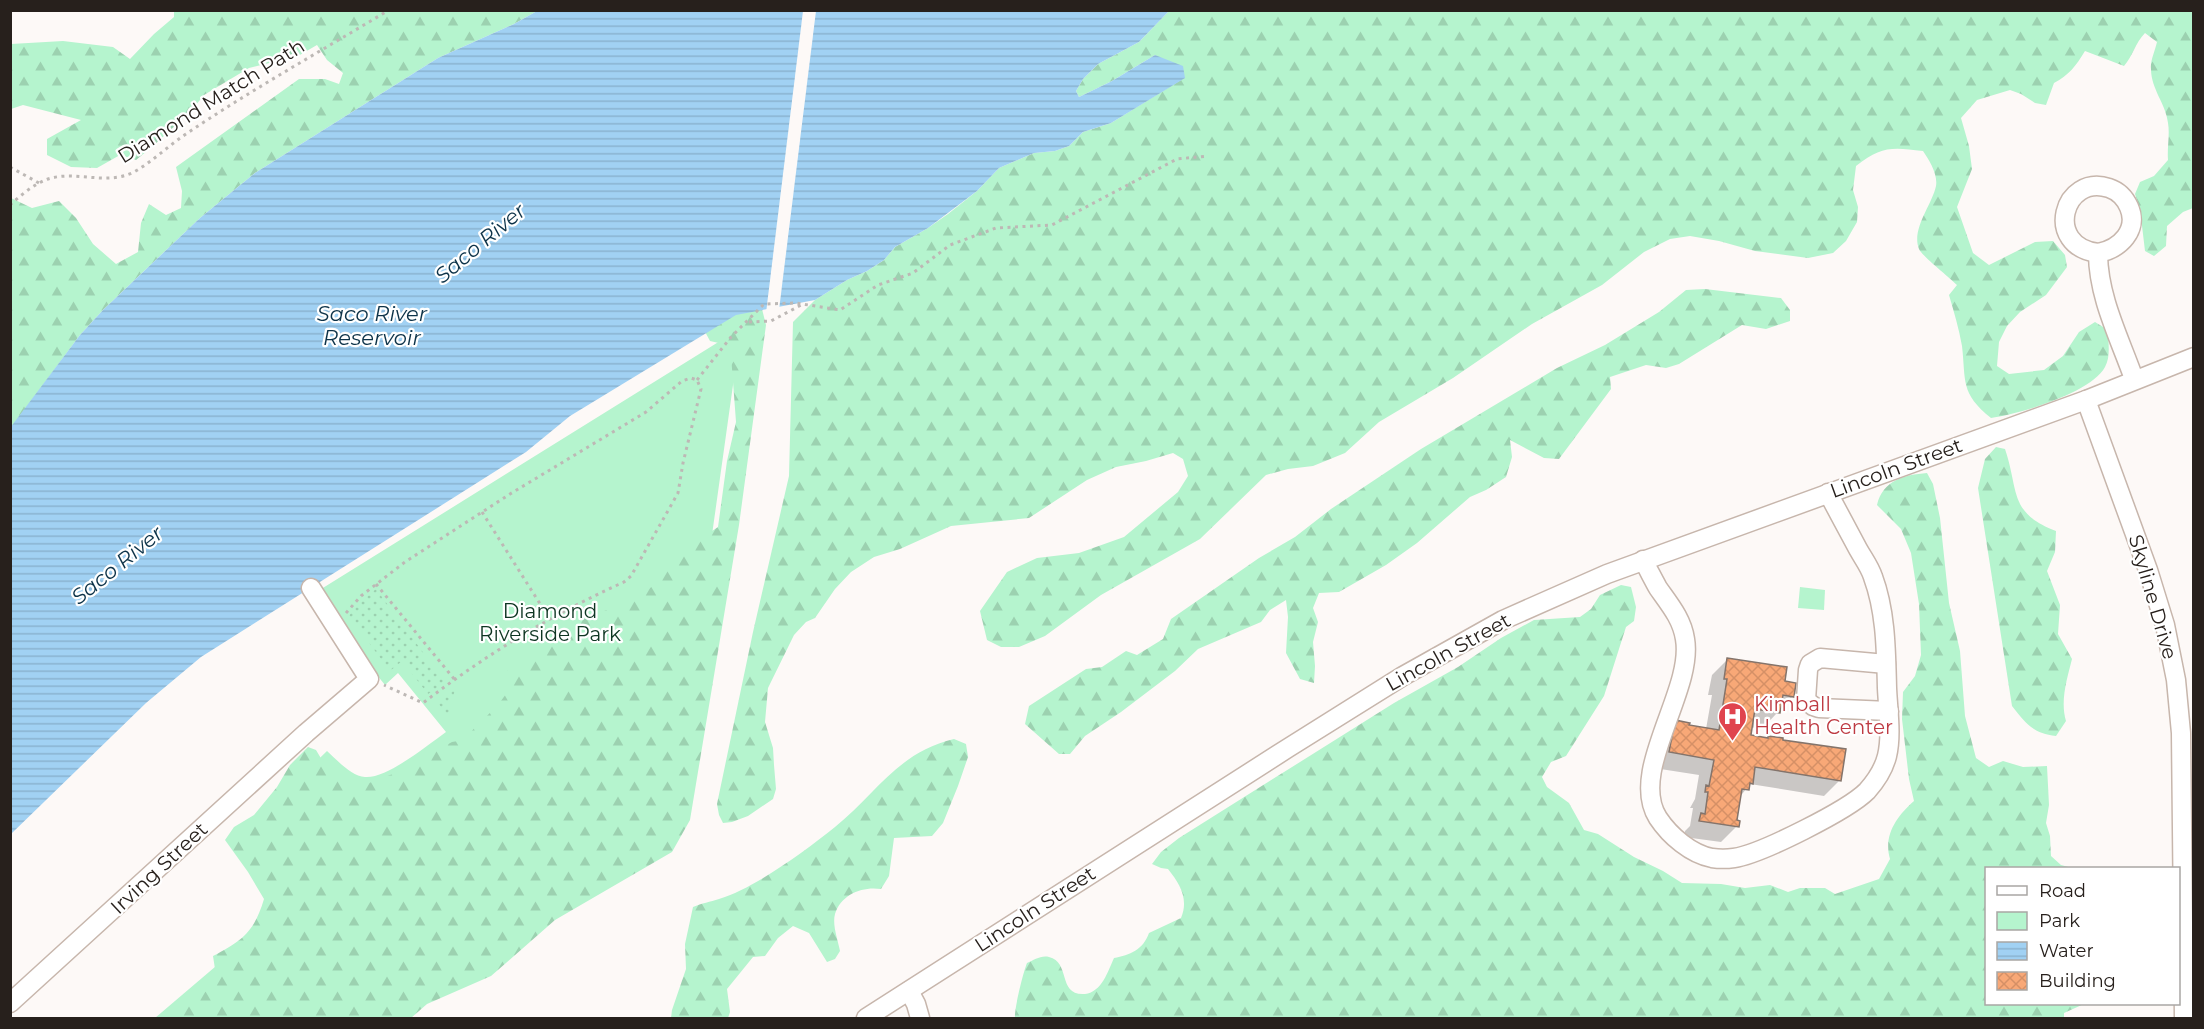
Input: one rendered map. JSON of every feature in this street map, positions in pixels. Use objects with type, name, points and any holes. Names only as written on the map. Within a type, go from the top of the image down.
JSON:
[{"type":"street","points":[[2098,253],[2101,288],[2134,379]]},
{"type":"street","name":"Lincoln Street","points":[[866,1018],[1259,766],[1422,665],[1503,620],[1572,588],[1643,560],[2086,400],[2193,357]]},
{"type":"street","name":"Skyline Drive","points":[[2086,400],[2148,570],[2165,625],[2176,680],[2181,733],[2184,1018]]},
{"type":"street","points":[[1643,560],[1658,587],[1675,610],[1685,639],[1686,655],[1655,762],[1651,798],[1658,817],[1665,827],[1679,841],[1694,851],[1702,856],[1719,859],[1743,856],[1786,839],[1848,806],[1866,792],[1878,776],[1887,756],[1888,711],[1882,610],[1872,574],[1828,493]]},
{"type":"street","points":[[312,588],[369,679]]},
{"type":"street","points":[[1886,664],[1820,658],[1810,664],[1808,669],[1806,700],[1819,708],[1888,711]]},
{"type":"street","name":"Irving Street","points":[[10,1003],[306,733],[369,679]]},
{"type":"street","points":[[909,991],[920,1018]]},
{"type":"path","name":"Diamond Match Path","points":[[10,205],[39,183],[56,177],[116,177],[133,172],[185,134],[389,10]]},
{"type":"path","points":[[697,380],[764,304],[804,304],[840,310],[878,285],[913,273],[950,245],[996,228],[1052,225],[1177,159],[1208,156]]},
{"type":"path","points":[[10,168],[39,183]]},
{"type":"path","points":[[747,322],[771,321],[804,304]]},
{"type":"path","points":[[341,636],[346,610],[405,562],[646,412],[682,381],[691,378],[697,380]]},
{"type":"path","points":[[369,679],[423,703],[549,618],[624,582],[631,576],[678,493],[700,389],[697,380]]},
{"type":"path","points":[[482,512],[549,618]]},
{"type":"path","points":[[376,584],[455,680]]},
{"type":"green space","points":[[174,11],[537,11],[514,24],[438,58],[255,173],[200,218],[103,310],[80,335],[11,428],[11,198],[32,208],[59,201],[76,218],[93,244],[116,264],[138,252],[141,223],[149,204],[166,215],[181,208],[182,191],[176,167],[299,79],[325,79],[339,84],[343,73],[327,60],[317,45],[298,56],[249,68],[204,95],[191,111],[136,160],[120,155],[97,168],[71,167],[47,155],[47,139],[81,120],[23,105],[11,109],[11,44],[63,41],[113,47],[130,59],[174,17]]},
{"type":"green space","points":[[1169,11],[2193,11],[2193,208],[2183,212],[2167,226],[2166,246],[2154,256],[2145,251],[2140,209],[2135,194],[2140,182],[2154,176],[2168,160],[2169,132],[2167,116],[2152,76],[2151,63],[2157,42],[2145,33],[2124,66],[2085,51],[2072,70],[2054,83],[2046,105],[2035,103],[2010,90],[1977,100],[1961,118],[1969,146],[1972,169],[1957,207],[1973,253],[1989,265],[2035,242],[2053,241],[2065,255],[2067,267],[2046,295],[2020,312],[2007,326],[1999,342],[1997,366],[2009,374],[2044,370],[2063,356],[2079,332],[2095,322],[2108,330],[2109,354],[2105,367],[2097,376],[2070,394],[2036,407],[1991,418],[1974,401],[1966,386],[1961,340],[1949,295],[1957,285],[1921,252],[1917,241],[1920,225],[1936,186],[1934,172],[1923,151],[1887,150],[1880,151],[1856,166],[1853,190],[1858,207],[1857,222],[1846,241],[1833,253],[1808,258],[1755,251],[1690,236],[1670,239],[1644,252],[1602,285],[1532,324],[1453,378],[1379,422],[1345,453],[1313,466],[1266,475],[1200,539],[1101,595],[1045,636],[1019,647],[1001,647],[987,640],[980,611],[1007,572],[1037,558],[1079,553],[1124,537],[1178,492],[1188,476],[1183,459],[1173,453],[1116,467],[1087,480],[1029,518],[951,526],[900,549],[874,557],[851,572],[835,589],[815,618],[806,622],[794,635],[768,688],[765,722],[773,748],[776,789],[773,799],[748,816],[723,823],[717,804],[789,476],[793,322],[815,300],[847,280],[867,271],[884,260],[895,247],[948,214],[977,191],[999,168],[1034,153],[1055,151],[1069,146],[1083,132],[1111,123],[1184,78],[1155,55],[1112,81],[1079,97],[1076,91],[1083,79],[1098,64],[1139,42]]},
{"type":"green space","points":[[1705,289],[1781,298],[1790,310],[1790,321],[1766,329],[1742,325],[1679,364],[1666,368],[1646,365],[1610,377],[1611,389],[1559,459],[1544,458],[1510,440],[1512,457],[1506,477],[1470,497],[1417,543],[1386,565],[1339,592],[1319,593],[1313,608],[1318,622],[1313,642],[1314,683],[1300,679],[1286,653],[1288,617],[1286,600],[1270,610],[1261,622],[1198,649],[1175,671],[1085,736],[1070,754],[1059,754],[1025,724],[1029,706],[1086,669],[1102,667],[1126,651],[1137,655],[1163,639],[1171,619],[1259,558],[1295,537],[1331,509],[1421,449],[1557,368],[1605,345],[1659,312],[1686,290]]},
{"type":"green space","name":"Diamond Riverside Park","points":[[760,301],[766,325],[739,525],[690,820],[672,852],[555,920],[491,976],[427,1004],[411,1018],[163,1018],[200,996],[217,982],[213,956],[240,940],[256,920],[264,899],[225,840],[234,827],[254,815],[277,787],[290,765],[308,747],[316,750],[325,765],[337,772],[369,783],[398,772],[452,742],[464,740],[506,694],[503,683],[508,670],[528,656],[538,645],[569,625],[614,607],[659,583],[665,565],[718,527],[727,461],[736,422],[731,355],[723,344],[710,341],[703,328]]},
{"type":"green space","name":"Diamond Riverside Park","points":[[741,328],[704,592],[372,1018],[155,1018],[282,910],[235,841],[327,751],[355,774],[365,777],[374,776],[396,767],[446,732],[398,673],[385,685],[356,649],[318,591]]},
{"type":"green space","points":[[1996,447],[2005,449],[2022,508],[2041,524],[2056,531],[2055,552],[2047,571],[2060,605],[2058,634],[2072,659],[2064,698],[2066,721],[2056,736],[2041,733],[2031,727],[2012,706],[1978,488],[1985,459]]},
{"type":"green space","points":[[1927,473],[1933,484],[1940,518],[1949,603],[1960,651],[1965,716],[1976,758],[1989,767],[2003,761],[2023,767],[2047,766],[2049,805],[2046,823],[2050,836],[2051,856],[2061,865],[2068,867],[1985,867],[1985,1005],[2082,1005],[2064,1013],[2064,1018],[1015,1018],[1019,991],[1027,963],[1040,957],[1056,960],[1071,990],[1085,994],[1100,985],[1114,958],[1135,951],[1140,948],[1149,933],[1181,918],[1184,898],[1176,880],[1168,869],[1152,864],[1161,852],[1179,838],[1394,703],[1458,667],[1501,638],[1534,620],[1580,617],[1591,609],[1600,595],[1621,585],[1631,587],[1636,607],[1634,621],[1626,627],[1604,696],[1566,756],[1551,762],[1542,777],[1547,787],[1569,803],[1584,830],[1598,834],[1682,883],[1721,884],[1745,888],[1770,885],[1788,892],[1800,888],[1825,888],[1835,894],[1879,879],[1890,859],[1888,842],[1893,827],[1914,801],[1902,719],[1903,692],[1915,676],[1921,655],[1919,604],[1911,553],[1901,529],[1877,505],[1889,484],[1910,475]]},
{"type":"green space","points":[[1800,587],[1825,590],[1824,610],[1798,608]]},
{"type":"green space","points":[[376,589],[445,682],[428,694],[402,661],[390,671],[349,616],[356,606]]},
{"type":"green space","points":[[456,686],[448,715],[436,701]]},
{"type":"green space","points":[[954,739],[966,744],[968,757],[943,823],[932,836],[894,838],[889,876],[881,889],[860,890],[842,901],[834,918],[840,951],[835,959],[827,962],[809,933],[793,926],[778,938],[765,956],[753,957],[727,989],[730,1012],[728,1018],[671,1018],[686,969],[685,944],[693,907],[733,894],[779,868],[835,827],[903,764],[934,745]]},
{"type":"water","name":"Saco River Reservoir","points":[[537,11],[1169,11],[1139,42],[1098,64],[1083,79],[1076,91],[1079,97],[1112,81],[1155,55],[1183,66],[1185,78],[1111,123],[1083,132],[1069,146],[1055,151],[1034,153],[999,168],[977,191],[928,228],[895,247],[884,260],[815,300],[736,315],[570,416],[526,452],[201,657],[146,703],[11,834],[10,428],[80,335],[103,310],[200,218],[255,173],[438,58],[514,24]]},
{"type":"pier","points":[[803,11],[816,11],[779,310],[766,313]]},
{"type":"building","name":"Kimball Health Center","points":[[1727,658],[1787,667],[1785,681],[1796,683],[1794,697],[1783,695],[1780,713],[1755,709],[1751,735],[1846,749],[1841,781],[1755,767],[1753,784],[1750,783],[1749,790],[1742,789],[1737,820],[1740,821],[1739,827],[1699,821],[1701,813],[1705,814],[1708,792],[1705,792],[1706,785],[1709,786],[1714,760],[1669,752],[1675,720],[1719,730],[1727,679],[1724,679]]},
{"type":"place","name":"Kimball Health Center","points":[[1733,742]]},
{"type":"water label","name":"Saco River","points":[[480,243]]},
{"type":"water label","name":"Saco River","points":[[117,565]]}]
